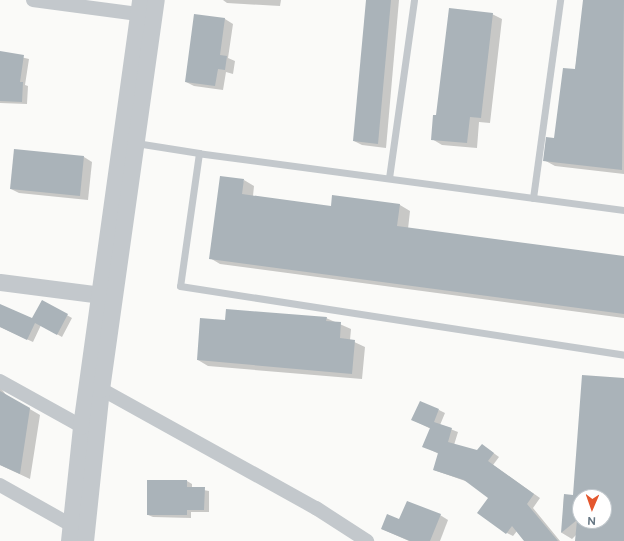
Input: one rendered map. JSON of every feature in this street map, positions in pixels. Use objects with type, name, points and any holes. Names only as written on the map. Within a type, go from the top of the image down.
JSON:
[{"type":"street","points":[[33,0],[139,7],[107,295],[101,389],[85,541]]},
{"type":"street","points":[[0,485],[70,533],[81,426],[136,143],[156,0]]},
{"type":"street","points":[[0,282],[107,295]]},
{"type":"street","points":[[0,381],[81,426]]},
{"type":"street","points":[[101,389],[316,508],[367,541]]},
{"type":"lane","points":[[389,178],[414,0]]},
{"type":"lane","points":[[533,198],[560,0]]},
{"type":"lane","points":[[136,143],[199,153],[624,210]]},
{"type":"lane","points":[[199,153],[180,286],[624,355]]},
{"type":"building","points":[[366,0],[391,0],[378,144],[353,141]]},
{"type":"building","points":[[583,0],[624,0],[622,170],[543,161],[546,137],[554,138],[563,68],[575,69]]},
{"type":"building","points":[[449,8],[493,13],[481,118],[470,117],[467,143],[431,140],[433,115],[436,115]]},
{"type":"building","points":[[194,14],[225,18],[220,55],[227,56],[225,70],[218,69],[215,86],[185,82]]},
{"type":"building","points":[[0,51],[24,55],[20,82],[23,82],[22,102],[0,101]]},
{"type":"building","points":[[14,149],[84,156],[80,196],[10,189]]},
{"type":"building","points":[[220,176],[244,179],[242,194],[331,206],[332,195],[400,204],[397,226],[624,256],[624,314],[209,259]]},
{"type":"building","points":[[42,300],[68,314],[57,335],[35,323],[27,340],[0,327],[0,304],[32,318]]},
{"type":"building","points":[[226,309],[327,317],[326,321],[341,322],[340,338],[355,340],[352,374],[197,360],[200,318],[225,320]]},
{"type":"building","points":[[582,375],[624,378],[624,541],[575,541],[576,529],[612,529],[612,489],[573,489]]},
{"type":"building","points":[[0,391],[30,408],[20,474],[0,465]]},
{"type":"building","points":[[420,401],[439,409],[434,422],[452,428],[448,442],[477,450],[482,444],[494,453],[488,461],[534,494],[527,504],[558,541],[524,541],[512,526],[506,534],[477,513],[488,498],[464,480],[433,470],[438,453],[422,447],[430,428],[411,420]]},
{"type":"building","points":[[147,480],[187,480],[187,487],[205,487],[204,510],[187,510],[187,515],[147,515]]},
{"type":"building","points":[[564,494],[572,495],[572,524],[561,533]]},
{"type":"building","points":[[407,501],[441,514],[430,541],[410,541],[381,529],[387,514],[399,519]]}]
